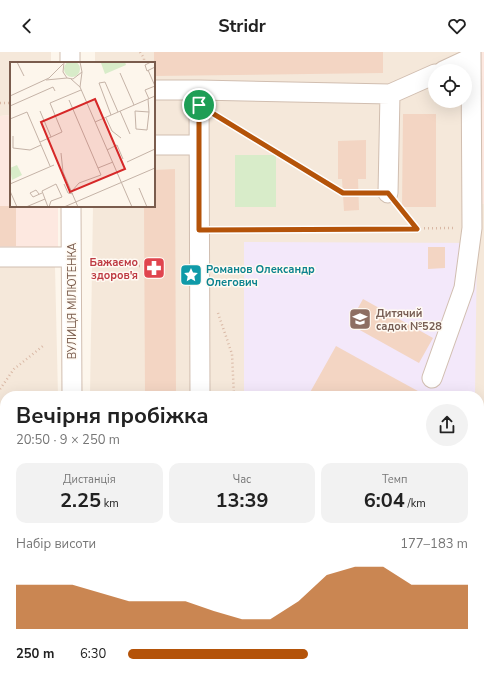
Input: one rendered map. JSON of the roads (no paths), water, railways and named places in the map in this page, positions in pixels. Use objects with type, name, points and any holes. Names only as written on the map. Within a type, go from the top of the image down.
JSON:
[{"type":"street","points":[[432,378],[464,288],[472,228],[471,55],[455,64]]},
{"type":"street","points":[[155,90],[199,98],[390,94],[428,77]]},
{"type":"street","points":[[388,193],[390,94]]},
{"type":"street","points":[[199,98],[200,391]]},
{"type":"street","points":[[155,146],[199,145]]},
{"type":"street","name":"ВУЛИЦЯ МІЛЮТЕНКА","points":[[71,207],[72,391]]},
{"type":"street","points":[[0,257],[71,257]]},
{"type":"place","name":"Бажаємо здоров'я","points":[[154,268]]},
{"type":"place","name":"Романов Олександр Олегович","points":[[191,275]]},
{"type":"place","name":"Дитячий садок №528","points":[[360,319]]}]
